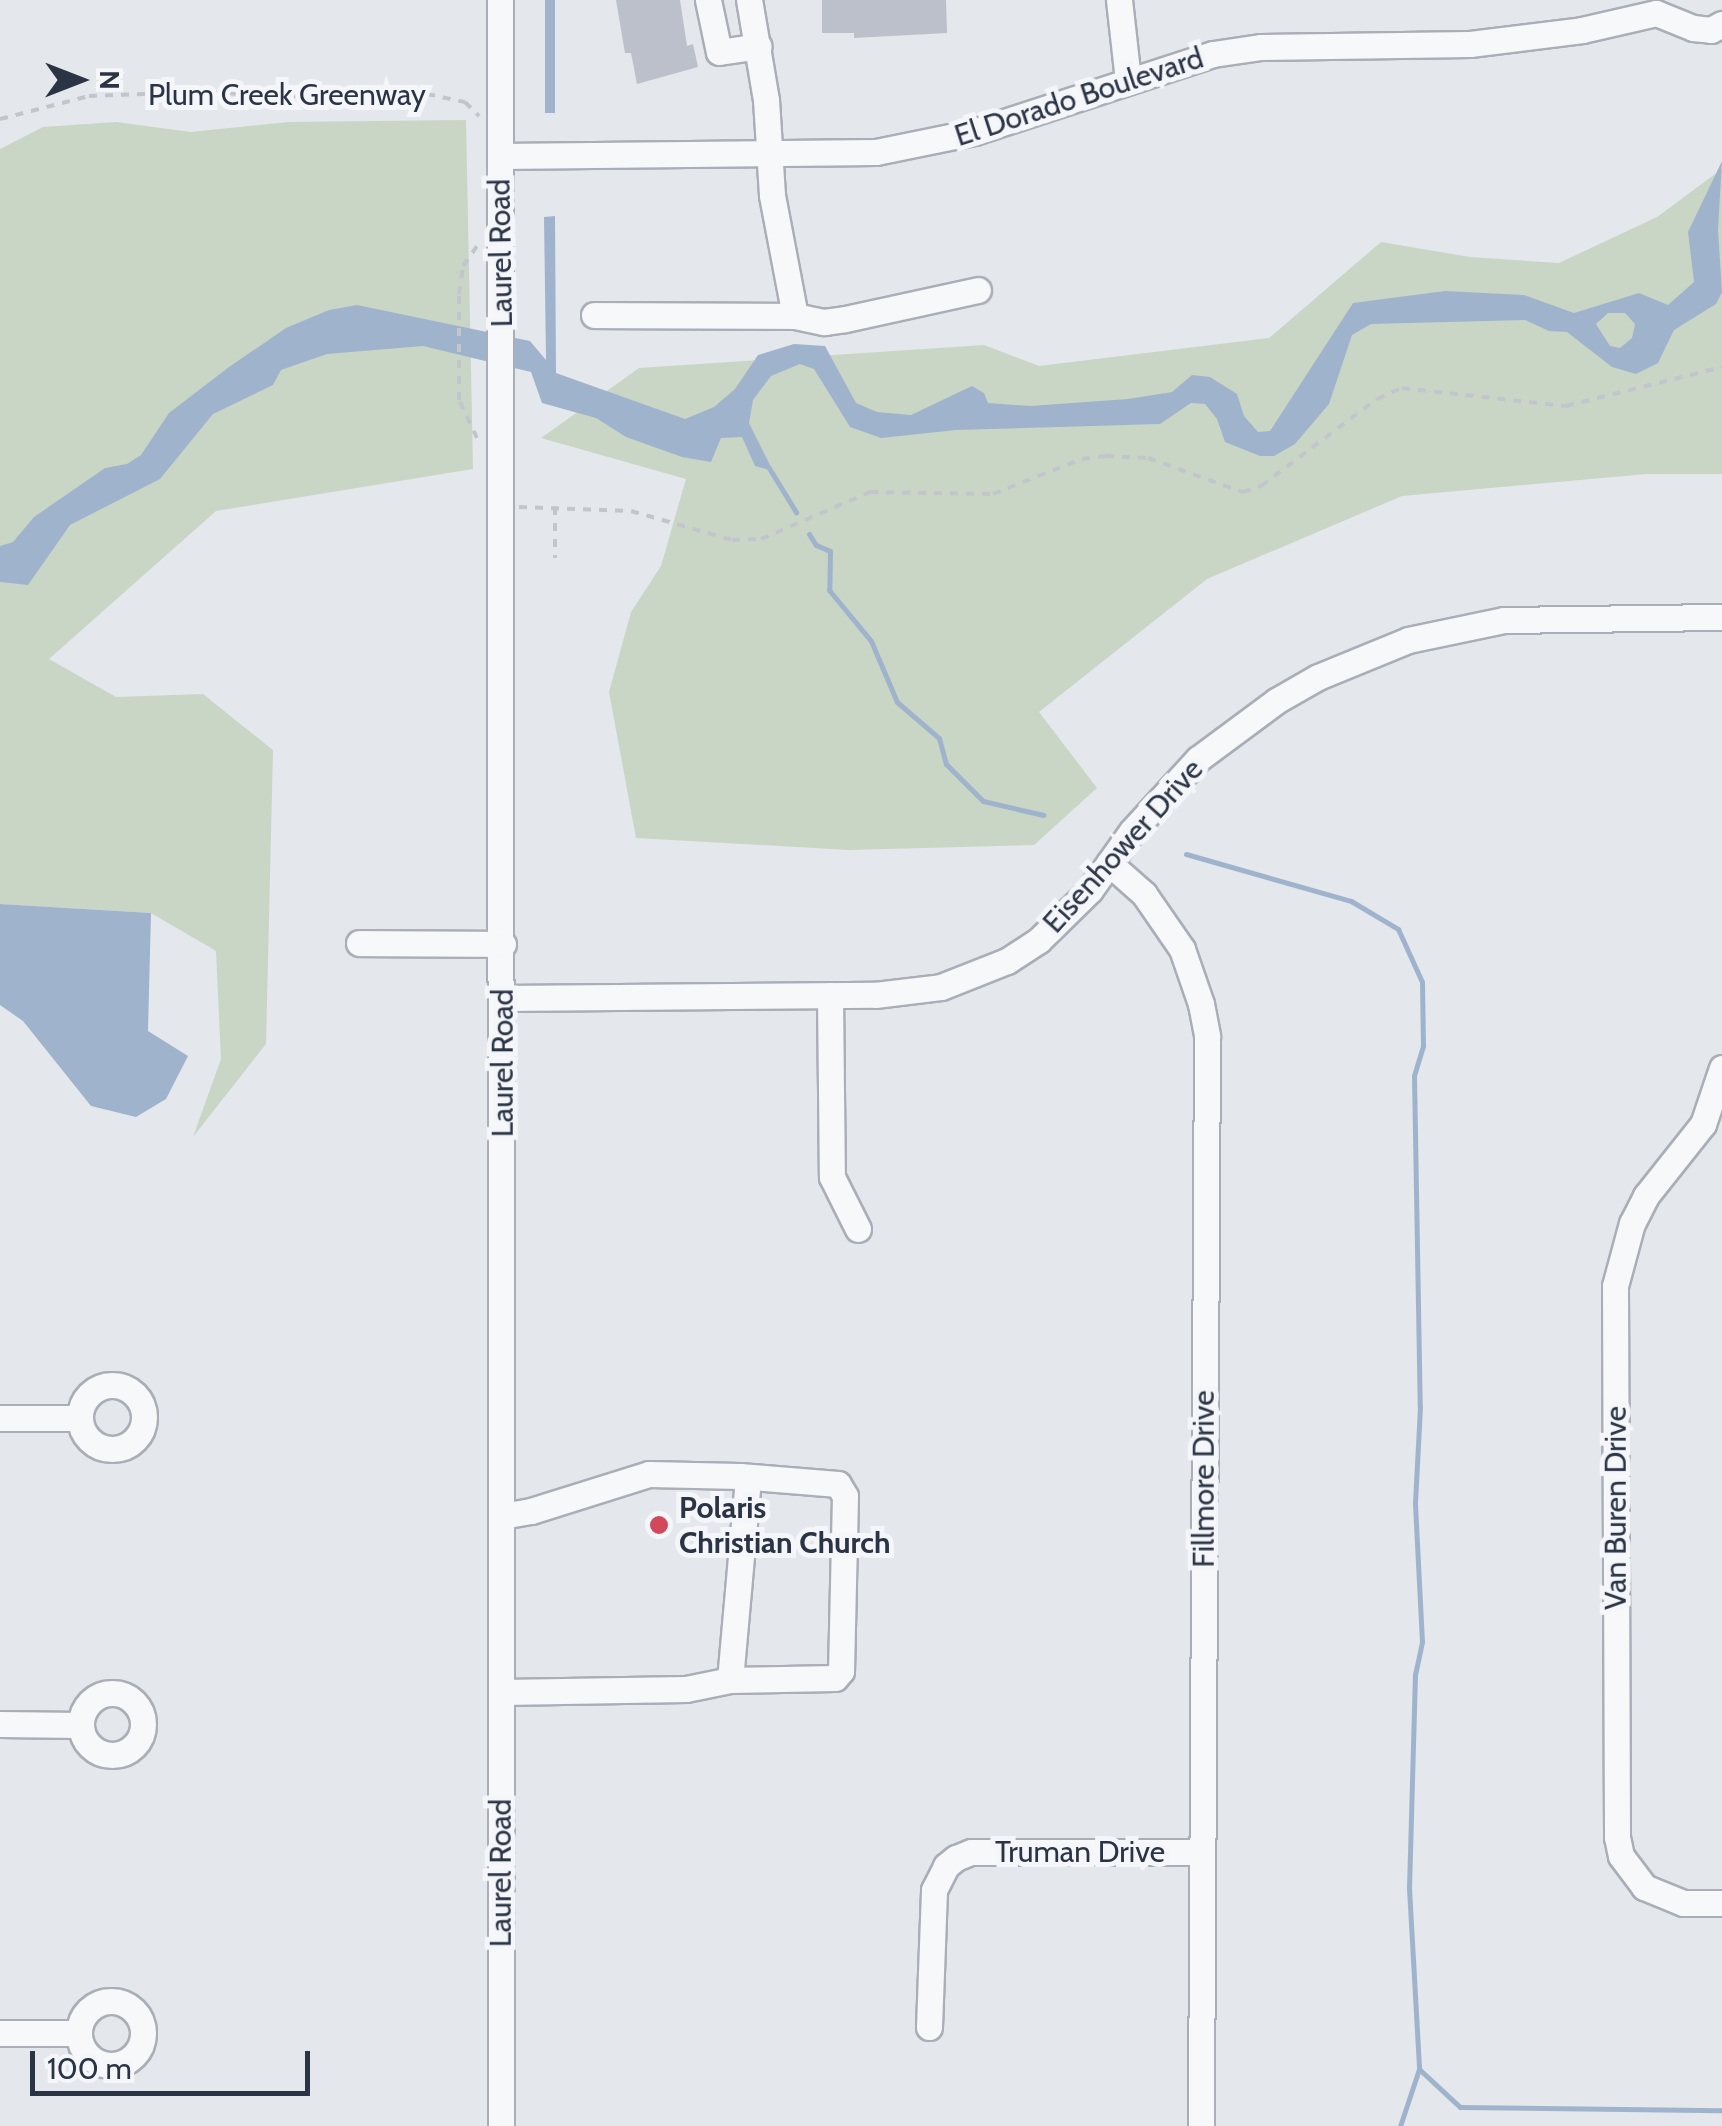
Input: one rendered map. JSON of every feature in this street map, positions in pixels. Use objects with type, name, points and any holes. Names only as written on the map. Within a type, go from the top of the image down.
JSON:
[{"type":"street","name":"Laurel Road","points":[[500,0],[501,2126]]},
{"type":"street","points":[[708,0],[718,52],[758,46]]},
{"type":"street","points":[[749,0],[794,316]]},
{"type":"street","points":[[1119,0],[1128,80]]},
{"type":"street","name":"El Dorado Boulevard","points":[[500,156],[876,152],[926,145],[1213,54],[1261,47],[1470,44],[1582,30],[1662,6]]},
{"type":"street","points":[[1662,6],[1693,28],[1711,30],[1722,24]]},
{"type":"street","points":[[594,315],[794,316],[824,322],[978,290]]},
{"type":"street","name":"Eisenhower Drive","points":[[503,998],[908,993],[990,969],[1039,940],[1068,915],[1163,794],[1236,728],[1276,700],[1362,656],[1440,632],[1504,620],[1722,617]]},
{"type":"street","name":"Fillmore Drive","points":[[1109,863],[1144,894],[1182,949],[1201,1004],[1206,1036],[1201,2126]]},
{"type":"street","points":[[358,943],[503,944]]},
{"type":"street","points":[[830,995],[832,1177],[858,1229]]},
{"type":"street","name":"Van Buren Drive","points":[[1722,1068],[1703,1124],[1646,1196],[1632,1223],[1615,1286],[1615,1325],[1617,1837],[1622,1856],[1644,1887],[1683,1903],[1722,1903]]},
{"type":"street","points":[[0,1418],[80,1418]]},
{"type":"street","points":[[502,1516],[531,1511],[649,1474],[838,1484],[842,1490],[841,1671],[835,1678],[730,1680],[706,1688],[502,1692]]},
{"type":"street","points":[[730,1680],[748,1478]]},
{"type":"street","points":[[0,1724],[80,1725]]},
{"type":"street","name":"Truman Drive","points":[[930,2027],[934,1890],[946,1866],[956,1858],[971,1852],[1202,1852]]},
{"type":"street","points":[[0,2034],[79,2034]]},
{"type":"path","name":"Plum Creek Greenway","points":[[0,119],[89,96],[198,92],[294,96],[427,94],[465,102],[487,129]]},
{"type":"path","points":[[480,446],[463,414],[459,392],[459,294],[463,266],[482,234]]},
{"type":"path","points":[[503,507],[631,510],[732,540],[761,539],[789,531],[870,492],[993,494],[1082,458],[1106,456],[1148,458],[1242,492],[1261,486],[1378,399],[1402,388],[1566,406],[1722,367]]},
{"type":"path","points":[[556,508],[556,558]]},
{"type":"green space","points":[[466,120],[473,469],[216,511],[49,659],[116,697],[203,694],[273,750],[266,1044],[193,1137],[221,1059],[216,951],[151,913],[0,904],[0,149],[43,127],[116,122],[191,132],[288,122]]},
{"type":"green space","points":[[1722,169],[1722,474],[1647,474],[1402,496],[1207,579],[1039,712],[1097,788],[1034,845],[849,850],[636,838],[609,692],[631,612],[661,566],[686,479],[541,438],[639,368],[984,345],[1039,366],[1269,338],[1381,242],[1470,257],[1559,263],[1657,217]]},
{"type":"water","points":[[545,0],[555,0],[555,113],[545,113]]},
{"type":"water","points":[[1722,161],[1718,230],[1722,292],[1716,304],[1674,330],[1658,363],[1636,374],[1612,367],[1567,332],[1549,331],[1525,320],[1371,324],[1352,335],[1329,404],[1295,444],[1274,456],[1260,456],[1225,442],[1217,419],[1205,404],[1191,403],[1160,424],[956,430],[881,438],[850,427],[814,369],[800,364],[771,376],[753,400],[749,423],[773,471],[755,466],[742,437],[721,438],[711,462],[682,457],[626,437],[596,418],[542,403],[531,372],[423,346],[327,354],[281,370],[273,385],[213,414],[160,479],[70,525],[28,585],[0,582],[0,546],[13,542],[34,517],[105,468],[127,464],[141,455],[169,413],[229,367],[286,328],[329,310],[357,305],[530,341],[546,360],[544,217],[555,216],[556,373],[685,419],[714,407],[735,389],[758,355],[794,344],[825,346],[856,403],[877,412],[911,415],[972,386],[984,393],[988,403],[1030,406],[1128,399],[1172,392],[1192,375],[1210,377],[1237,394],[1244,416],[1258,432],[1270,431],[1353,303],[1445,291],[1524,295],[1574,313],[1639,293],[1668,305],[1694,282],[1688,232]],"holes":[[[1608,313],[1625,313],[1635,324],[1632,338],[1620,348],[1610,346],[1596,324]]]},
{"type":"water","points":[[0,904],[151,913],[148,1031],[188,1056],[166,1099],[136,1117],[91,1106],[23,1021],[0,1005]]},
{"type":"building","points":[[616,0],[680,0],[687,46],[693,44],[698,67],[637,84],[631,53],[625,53]]},
{"type":"building","points":[[822,0],[946,0],[947,33],[854,38],[854,33],[822,33]]},
{"type":"waterway","points":[[769,468],[796,512]]},
{"type":"waterway","points":[[809,534],[816,545],[830,551],[829,590],[871,641],[897,702],[939,738],[946,764],[983,801],[1043,815]]},
{"type":"waterway","points":[[1186,854],[1351,901],[1398,929],[1422,982],[1423,1046],[1414,1076],[1420,1407],[1415,1504],[1422,1642],[1415,1674],[1409,1888],[1419,2069],[1400,2126]]},
{"type":"waterway","points":[[1419,2069],[1460,2107],[1722,2110]]},
{"type":"place","name":"Polaris Christian Church","points":[[659,1525]]}]
